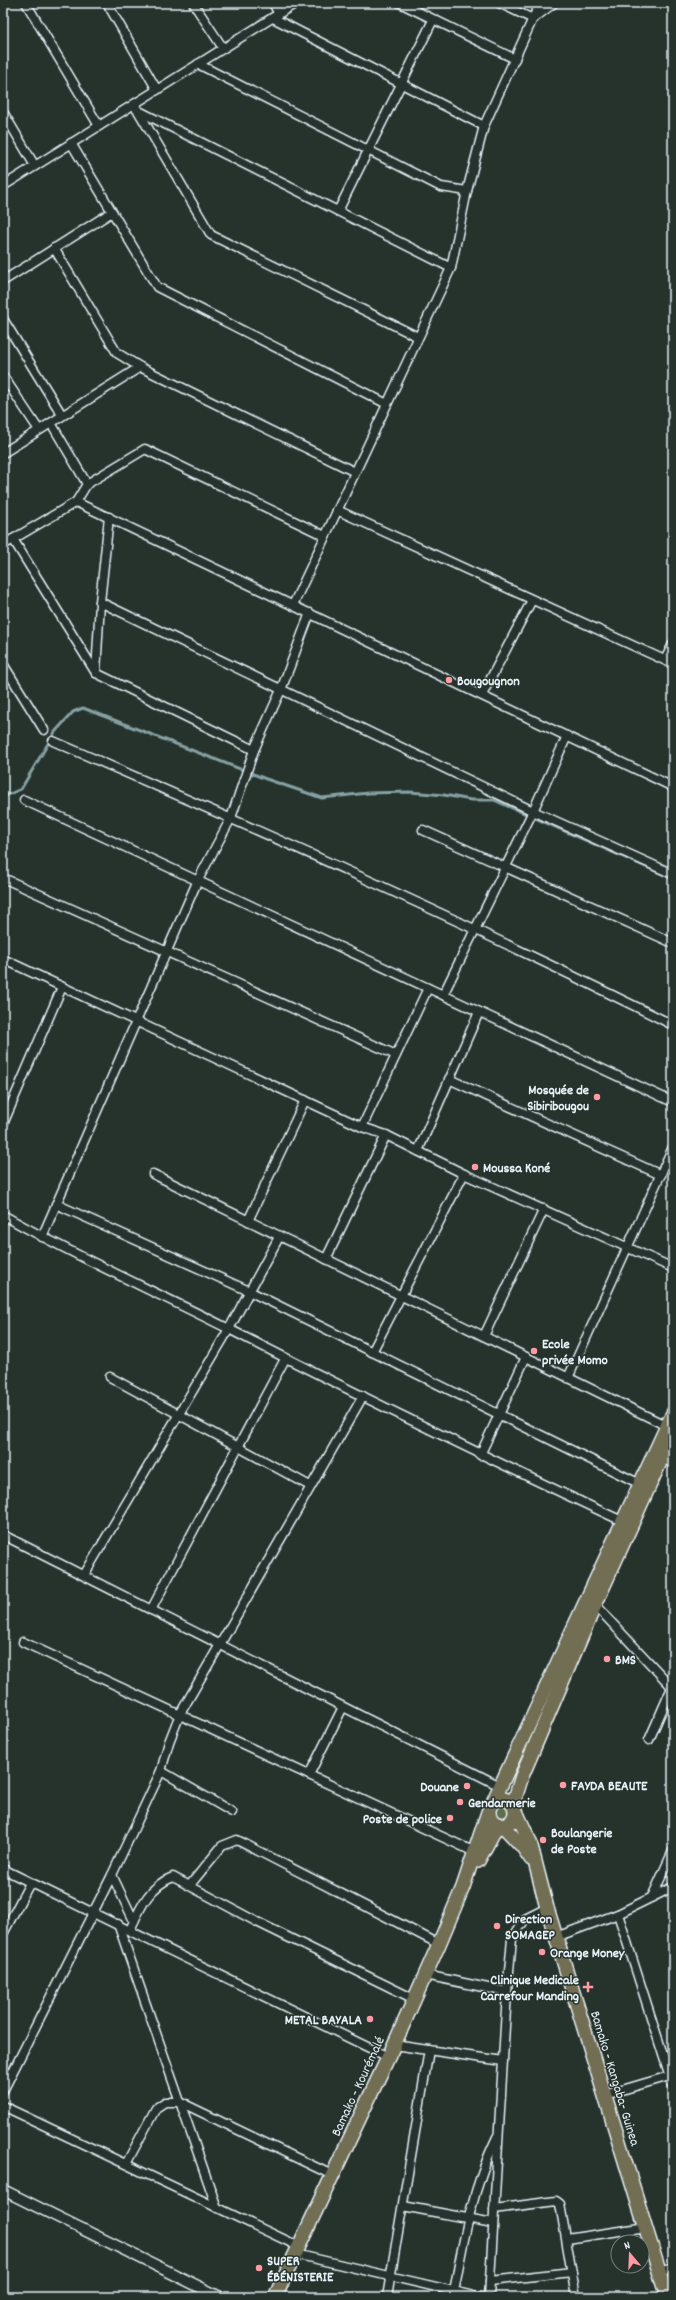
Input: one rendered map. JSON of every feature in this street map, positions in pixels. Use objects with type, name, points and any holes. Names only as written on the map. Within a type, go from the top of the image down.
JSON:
[{"type":"main road","points":[[478,1853],[500,1825],[510,1822],[515,1814],[514,1807],[522,1776],[660,1452],[671,1430],[673,1413]]},
{"type":"main road","points":[[478,1853],[489,1808],[622,1521],[640,1484],[660,1452]]},
{"type":"main road","points":[[494,1800],[503,1798],[514,1807]]},
{"type":"main road","name":"Bamako - Kangaba- Guinea","points":[[514,1807],[530,1842],[547,1908],[667,2297]]},
{"type":"main road","points":[[488,1812],[490,1818],[500,1825],[522,1846],[537,1867]]},
{"type":"main road","name":"Bamako - Kourémalé","points":[[275,2297],[394,2045],[478,1853]]},
{"type":"street","points":[[26,3],[99,126]]},
{"type":"street","points":[[107,3],[156,90]]},
{"type":"street","points":[[193,3],[223,48]]},
{"type":"street","points":[[273,3],[276,16],[401,84],[484,126]]},
{"type":"street","points":[[3,186],[99,126],[136,107],[156,90],[296,3]]},
{"type":"street","points":[[400,3],[515,59]]},
{"type":"street","points":[[499,3],[533,19]]},
{"type":"street","points":[[293,605],[451,268],[467,191],[484,126],[540,3]]},
{"type":"street","points":[[533,19],[554,3]]},
{"type":"street","points":[[338,211],[434,20]]},
{"type":"street","points":[[198,64],[441,187],[467,191]]},
{"type":"street","points":[[136,107],[451,268]]},
{"type":"street","points":[[136,107],[211,235],[418,337]]},
{"type":"street","points":[[3,112],[35,166]]},
{"type":"street","points":[[71,143],[157,287],[387,404]]},
{"type":"street","points":[[3,281],[112,212]]},
{"type":"street","points":[[54,248],[117,353],[140,367],[355,472]]},
{"type":"street","points":[[3,319],[62,415]]},
{"type":"street","points":[[3,453],[140,367]]},
{"type":"street","points":[[3,376],[39,430]]},
{"type":"street","points":[[51,422],[87,484]]},
{"type":"street","points":[[3,545],[76,502],[87,484],[145,449],[325,536]]},
{"type":"street","points":[[76,502],[673,787]]},
{"type":"street","points":[[337,510],[673,664]]},
{"type":"street","points":[[96,673],[100,602],[109,517]]},
{"type":"street","points":[[13,539],[96,673],[254,750]]},
{"type":"street","points":[[482,695],[532,600]]},
{"type":"street","points":[[100,602],[533,811],[673,874]]},
{"type":"street","points":[[42,1237],[197,882],[230,818],[254,750],[281,690],[310,613]]},
{"type":"street","points":[[665,660],[673,644]]},
{"type":"street","points":[[3,664],[44,730]]},
{"type":"street","points":[[443,995],[533,811],[567,736]]},
{"type":"street","points":[[53,741],[230,818],[475,929],[544,961],[673,1025]]},
{"type":"street","points":[[24,800],[197,882],[673,1102]]},
{"type":"street","points":[[424,830],[505,869],[673,943]]},
{"type":"street","points":[[3,878],[396,1055]]},
{"type":"street","points":[[3,959],[362,1127],[386,1135],[464,1174],[673,1268]]},
{"type":"street","points":[[3,1124],[62,987]]},
{"type":"street","points":[[362,1127],[428,988]]},
{"type":"street","points":[[418,1151],[479,1012]]},
{"type":"street","points":[[449,1079],[660,1175]]},
{"type":"street","points":[[248,1221],[305,1100]]},
{"type":"street","points":[[326,1259],[386,1135]]},
{"type":"street","points":[[568,1378],[673,1147]]},
{"type":"street","points":[[153,1174],[484,1336],[671,1430]]},
{"type":"street","points":[[372,1352],[464,1174]]},
{"type":"street","points":[[56,1204],[250,1291],[640,1484]]},
{"type":"street","points":[[484,1336],[544,1209]]},
{"type":"street","points":[[3,1215],[42,1237],[229,1329],[285,1359],[622,1521]]},
{"type":"street","points":[[84,1575],[180,1415],[279,1237]]},
{"type":"street","points":[[480,1454],[526,1357]]},
{"type":"street","points":[[151,1610],[237,1446],[285,1359]]},
{"type":"street","points":[[110,1377],[310,1486]]},
{"type":"street","points":[[3,2091],[112,1875],[161,1771],[162,1761],[180,1714],[363,1396]]},
{"type":"street","points":[[660,1452],[673,1465]]},
{"type":"street","points":[[3,1535],[500,1786]]},
{"type":"street","points":[[595,1605],[673,1686],[649,1740]]},
{"type":"street","points":[[23,1642],[478,1853]]},
{"type":"street","points":[[309,1775],[343,1707]]},
{"type":"street","points":[[161,1771],[232,1812]]},
{"type":"street","points":[[190,1885],[222,1846],[237,1840],[439,1944]]},
{"type":"street","points":[[652,1897],[673,1851]]},
{"type":"street","points":[[3,1869],[388,2057]]},
{"type":"street","points":[[112,1875],[134,1921]]},
{"type":"street","points":[[130,1930],[145,1899],[163,1881],[173,1877],[257,1922],[414,1999]]},
{"type":"street","points":[[3,1934],[30,1882]]},
{"type":"street","points":[[556,1937],[618,1914],[673,1888]]},
{"type":"street","points":[[489,2297],[507,1992],[512,1939],[525,1919],[547,1908]]},
{"type":"street","points":[[618,1914],[671,2075],[673,2086]]},
{"type":"street","points":[[118,1924],[217,2208]]},
{"type":"street","points":[[425,1975],[507,1992]]},
{"type":"street","points":[[394,2045],[503,2061]]},
{"type":"street","points":[[388,2297],[429,2050]]},
{"type":"street","points":[[605,2095],[671,2075]]},
{"type":"street","points":[[126,2164],[156,2108],[165,2102],[180,2102],[332,2175]]},
{"type":"street","points":[[3,2106],[217,2208],[297,2250],[454,2294],[479,2297]]},
{"type":"street","points":[[454,2294],[467,2217],[488,2156],[499,2133]]},
{"type":"street","points":[[3,2190],[220,2297]]},
{"type":"street","points":[[494,2209],[556,2201],[563,2209],[576,2297]]},
{"type":"street","points":[[403,2206],[493,2222]]},
{"type":"street","points":[[567,2240],[646,2227]]},
{"type":"street","points":[[659,2272],[673,2268]]},
{"type":"street","points":[[490,2281],[572,2272]]},
{"type":"green space","points":[[501,1802],[508,1805],[511,1812],[508,1819],[501,1822],[494,1819],[491,1812],[494,1805]]},
{"type":"waterway","points":[[3,797],[21,789],[55,732],[73,712],[83,708],[266,779],[322,798],[368,793],[410,792],[444,795],[471,800],[494,800],[673,879]]},
{"type":"place","name":"Bougougnon","points":[[449,680]]},
{"type":"place","name":"Mosquée de Sibiribougou","points":[[597,1097]]},
{"type":"place","name":"Moussa Koné","points":[[475,1167]]},
{"type":"place","name":"Ecole privée Momo","points":[[534,1351]]},
{"type":"place","name":"BMS","points":[[607,1659]]},
{"type":"place","name":"FAYDA BEAUTE","points":[[563,1785]]},
{"type":"place","name":"Douane","points":[[467,1786]]},
{"type":"place","name":"Gendarmerie","points":[[460,1802]]},
{"type":"place","name":"Poste de police","points":[[450,1818]]},
{"type":"place","name":"Boulangerie de Poste","points":[[543,1840]]},
{"type":"place","name":"Direction SOMAGEP","points":[[497,1926]]},
{"type":"place","name":"Orange Money","points":[[542,1952]]},
{"type":"place","name":"Clinique Medicale Carrefour Manding","points":[[588,1987]]},
{"type":"place","name":"METAL BAYALA","points":[[370,2019]]},
{"type":"place","name":"SUPER ÉBÉNISTERIE","points":[[259,2268]]}]
